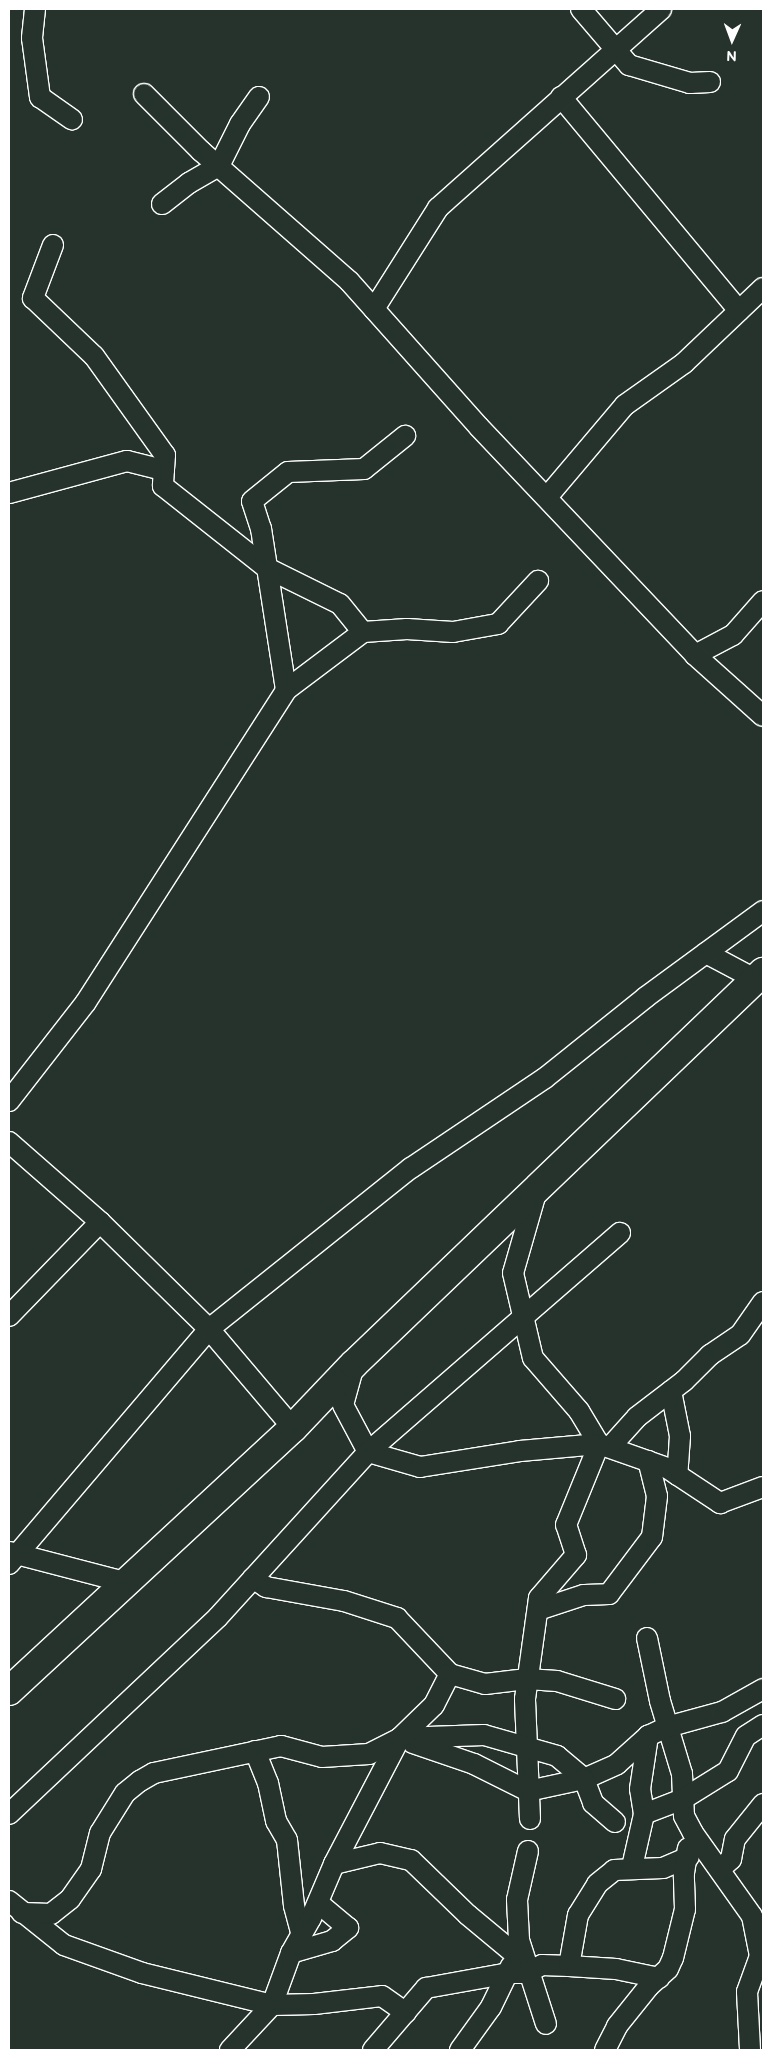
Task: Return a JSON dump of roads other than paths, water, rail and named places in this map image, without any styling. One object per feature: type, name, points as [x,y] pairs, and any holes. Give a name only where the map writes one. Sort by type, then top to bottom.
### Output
[{"type":"highway","points":[[9,1691],[124,1582],[293,1428],[354,1364],[536,1193],[759,976]]},
{"type":"street","points":[[35,9],[32,38],[40,97],[72,119]]},
{"type":"street","points":[[580,9],[617,48],[629,64],[690,84],[710,82]]},
{"type":"street","points":[[374,309],[438,208],[661,9]]},
{"type":"street","points":[[144,94],[219,166],[349,281],[480,427],[548,496],[696,655],[763,716]]},
{"type":"street","points":[[162,204],[189,183],[219,166],[240,124],[259,97]]},
{"type":"street","points":[[561,97],[739,311]]},
{"type":"street","points":[[53,245],[33,298],[94,356],[165,455],[163,486],[267,568],[340,604],[363,632]]},
{"type":"street","points":[[548,496],[624,405],[684,363],[763,288]]},
{"type":"street","points":[[286,690],[261,530],[252,501],[288,472],[364,469],[406,436]]},
{"type":"street","points":[[9,493],[127,461],[164,470]]},
{"type":"street","points":[[9,1101],[86,1002],[286,690],[363,632],[407,629],[453,632],[498,624],[538,581]]},
{"type":"street","points":[[696,655],[733,635],[763,601]]},
{"type":"street","points":[[124,1582],[12,1556],[209,1329],[411,1168],[545,1078],[763,911]]},
{"type":"street","points":[[706,953],[759,976]]},
{"type":"street","points":[[9,1142],[100,1222],[209,1329],[293,1428],[324,1407],[344,1405]]},
{"type":"street","points":[[536,1193],[514,1273],[533,1358],[579,1411],[605,1445]]},
{"type":"street","points":[[9,1316],[100,1222]]},
{"type":"street","points":[[9,1814],[218,1617],[368,1452],[523,1314],[620,1233]]},
{"type":"street","points":[[530,1819],[525,1745],[527,1679],[539,1598],[576,1555],[566,1525],[605,1445],[671,1391],[703,1361],[740,1335],[763,1302]]},
{"type":"street","points":[[354,1364],[344,1405],[368,1452],[420,1467],[520,1451],[605,1445],[677,1474],[720,1503],[763,1487]]},
{"type":"street","points":[[671,1391],[680,1436],[677,1474]]},
{"type":"street","points":[[538,1610],[584,1595],[609,1594],[652,1537],[657,1496],[648,1461]]},
{"type":"street","points":[[253,1578],[266,1586],[344,1601],[397,1618],[450,1674],[485,1684],[527,1679],[557,1680],[615,1699]]},
{"type":"street","points":[[605,2050],[617,2026],[659,1978],[673,1958],[685,1909],[684,1873],[689,1857],[682,1774],[667,1727],[647,1638]]},
{"type":"street","points":[[15,1907],[51,1914],[70,1899],[91,1869],[100,1833],[125,1793],[154,1773],[281,1746],[322,1757],[369,1754],[400,1738],[434,1705],[450,1674]]},
{"type":"street","points":[[400,1738],[474,1764],[528,1791],[584,1779],[617,1764],[648,1736],[667,1727],[722,1712],[763,1689]]},
{"type":"street","points":[[644,1814],[684,1807],[728,1771],[746,1736],[763,1725]]},
{"type":"street","points":[[400,1738],[484,1734],[558,1756],[584,1779],[593,1803],[615,1822]]},
{"type":"street","points":[[632,1867],[644,1814],[640,1789],[648,1736]]},
{"type":"street","points":[[230,2050],[272,2005],[291,1954],[302,1936],[334,1864],[400,1738]]},
{"type":"street","points":[[255,1751],[268,1783],[276,1821],[287,1840],[294,1906],[302,1936]]},
{"type":"street","points":[[720,1869],[731,1859],[735,1839],[763,1804]]},
{"type":"street","points":[[684,1807],[692,1833],[720,1869],[752,1916],[760,1956],[747,1992],[750,2050]]},
{"type":"street","points":[[528,1851],[518,1900],[518,1973],[546,2024]]},
{"type":"street","points":[[334,1864],[380,1853],[411,1860],[468,1915],[517,1947]]},
{"type":"street","points":[[570,1966],[578,1915],[597,1884],[614,1870],[632,1867],[663,1868],[689,1857]]},
{"type":"street","points":[[291,1954],[332,1941],[348,1928],[318,1902]]},
{"type":"street","points":[[15,1907],[64,1945],[142,1972],[272,2005],[314,2004],[382,1996],[406,2013]]},
{"type":"street","points":[[374,2050],[426,1988],[518,1973],[542,1965],[616,1969],[659,1978]]},
{"type":"street","points":[[460,2050],[518,1973]]}]
